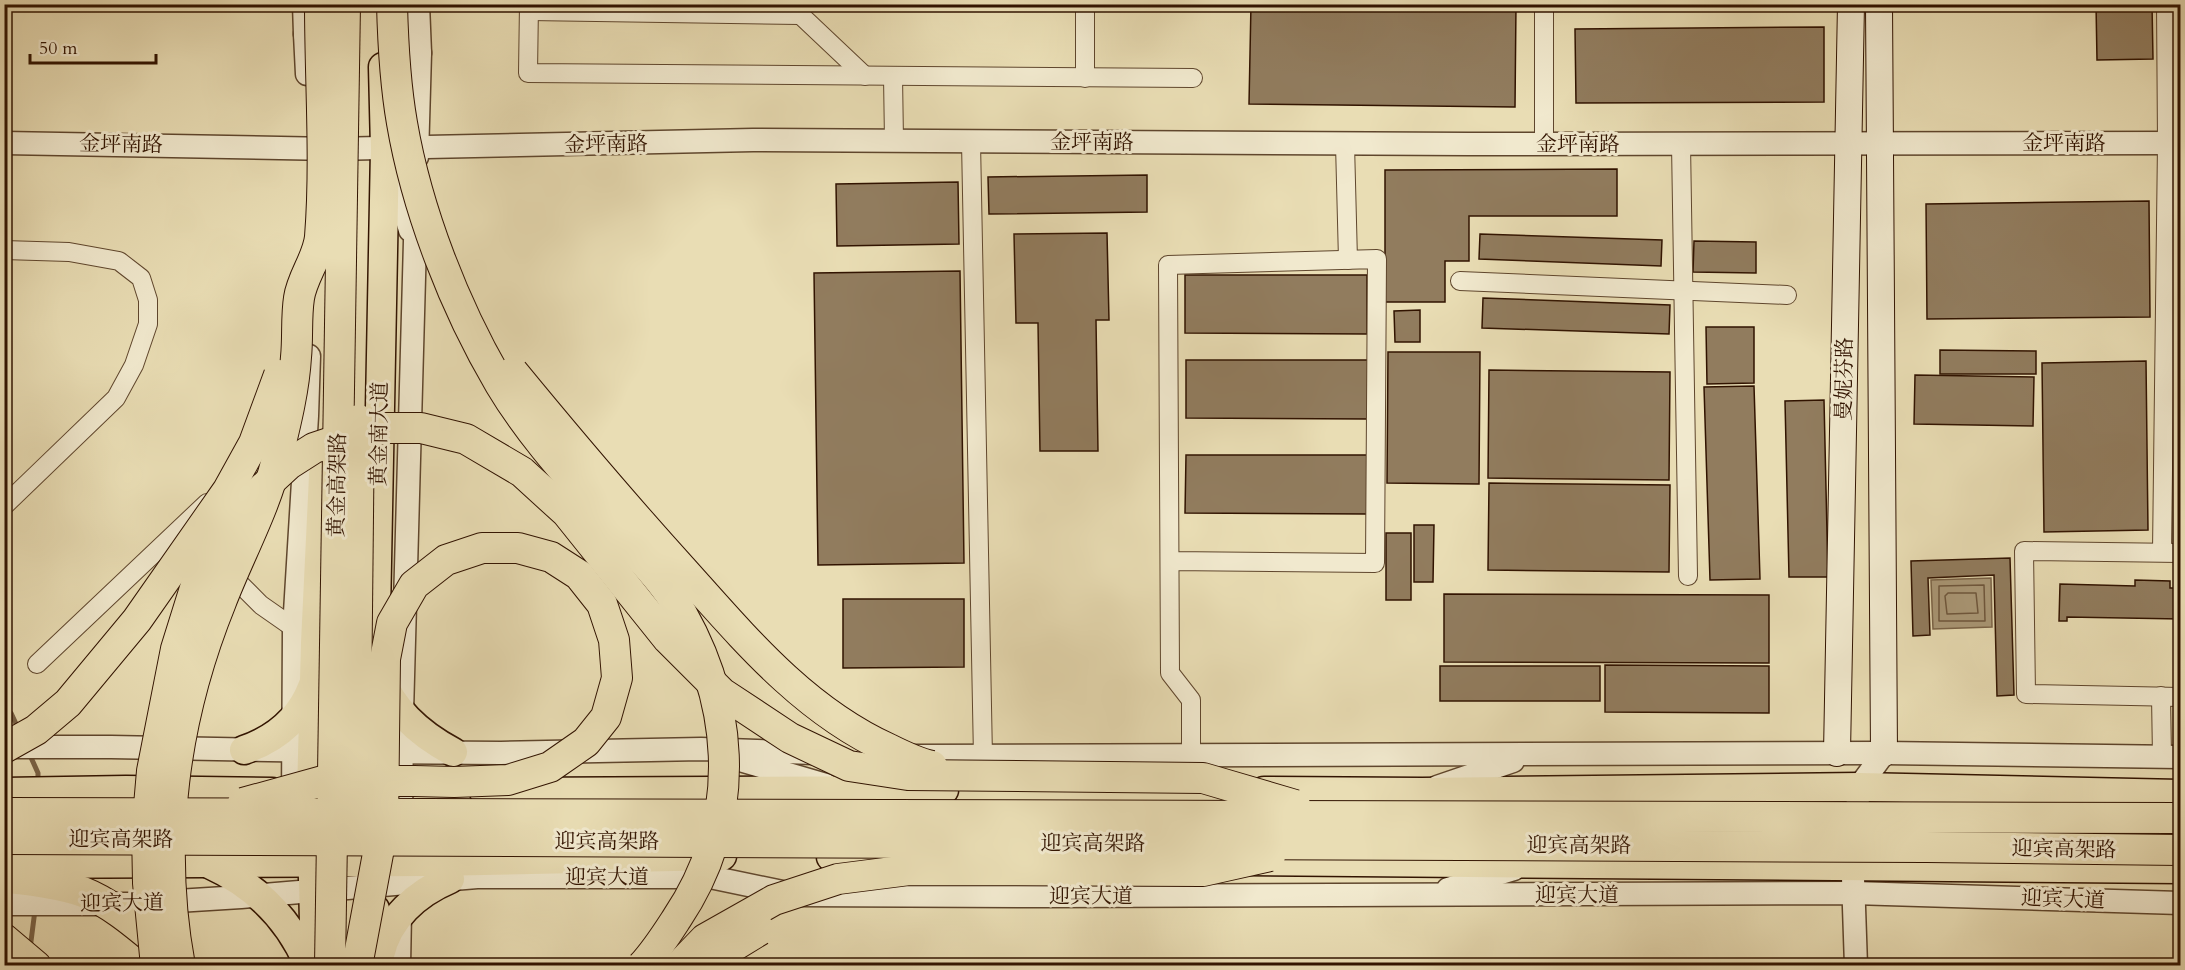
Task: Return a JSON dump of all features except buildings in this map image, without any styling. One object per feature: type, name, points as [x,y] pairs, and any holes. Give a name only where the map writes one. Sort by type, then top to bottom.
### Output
[{"type":"highway","points":[[4,747],[36,730],[68,704],[137,620],[228,490],[254,443],[278,380],[299,297],[320,240],[320,4]]},
{"type":"highway","name":"黄金高架路","points":[[330,966],[345,4]]},
{"type":"highway","name":"黄金高架路","points":[[355,966],[364,4]]},
{"type":"highway","points":[[392,4],[393,56],[402,123],[424,209],[445,270],[470,329],[501,386],[547,451],[669,592],[701,650],[716,698],[722,730],[724,777],[718,825],[707,863],[688,902],[656,950],[642,966]]},
{"type":"highway","points":[[445,270],[497,352],[614,494],[760,655],[798,692],[832,718],[870,740],[920,763],[1203,778],[1326,814]]},
{"type":"highway","points":[[180,966],[170,878],[169,827],[183,718],[195,671],[262,505],[276,462],[296,359],[299,297]]},
{"type":"highway","points":[[156,966],[148,883],[147,829],[152,771],[176,649],[196,585],[237,512],[289,464],[314,448],[384,428],[421,428],[466,440],[522,472],[567,513],[668,639],[722,693],[790,738],[849,766],[908,775],[984,766]]},
{"type":"highway","points":[[203,813],[322,781],[380,781],[391,781],[414,781],[454,782],[508,780],[550,767],[586,742],[606,717],[617,678],[614,640],[602,604],[579,576],[551,556],[518,548],[482,548],[446,560],[414,585],[392,623],[385,659],[383,771],[383,782],[383,794],[383,805],[383,828],[355,966]]},
{"type":"highway","points":[[2044,816],[2181,810]]},
{"type":"highway","name":"迎宾高架路","points":[[4,813],[1326,814],[2181,818]]},
{"type":"highway","name":"迎宾高架路","points":[[4,839],[2181,850]]},
{"type":"highway","points":[[679,966],[705,939],[774,900],[838,879],[909,870],[1203,871],[1326,844]]},
{"type":"highway","points":[[2049,849],[2181,856]]},
{"type":"highway","points":[[712,966],[724,952],[776,920],[820,901],[909,870]]},
{"type":"highway","points":[[4,878],[23,879],[83,892],[127,918],[186,966]]},
{"type":"highway","points":[[4,939],[36,966]]},
{"type":"main road","points":[[315,966],[304,892],[302,751],[314,682],[305,636],[317,408],[321,149],[330,4]]},
{"type":"main road","name":"黄金南大道","points":[[377,966],[388,874],[373,793],[385,149],[382,4]]},
{"type":"main road","name":"曼妮芬路","points":[[1837,753],[1851,4]]},
{"type":"main road","name":"曼妮芬路","points":[[1879,4],[1878,144],[1884,753]]},
{"type":"main road","points":[[375,663],[390,696],[402,713],[424,735],[453,752]]},
{"type":"main road","points":[[244,750],[272,738],[292,720],[302,708],[314,682]]},
{"type":"main road","points":[[4,792],[126,790],[373,793],[842,789],[1422,792],[1858,787],[2181,794]]},
{"type":"main road","name":"迎宾大道","points":[[4,864],[303,862],[388,874],[728,856],[2181,869]]},
{"type":"main road","points":[[207,863],[241,881],[271,906],[294,934],[309,966]]},
{"type":"main road","points":[[377,966],[387,935],[400,915],[425,891],[450,879]]},
{"type":"street","points":[[37,664],[181,526],[317,408],[311,240],[321,149],[305,34],[304,4]]},
{"type":"street","points":[[399,966],[400,915],[388,874],[401,792],[420,53],[418,4]]},
{"type":"street","points":[[1085,4],[1085,78]]},
{"type":"street","points":[[1544,4],[1544,144]]},
{"type":"street","points":[[2162,552],[2174,143],[2166,4]]},
{"type":"street","points":[[865,76],[795,10],[529,8],[528,73],[1085,78],[1193,78]]},
{"type":"street","points":[[415,248],[385,149],[420,53]]},
{"type":"street","points":[[893,76],[894,141]]},
{"type":"street","name":"金坪南路","points":[[4,143],[321,149],[753,140],[1345,144],[2174,143]]},
{"type":"street","points":[[971,142],[984,766]]},
{"type":"street","points":[[1345,144],[1348,260]]},
{"type":"street","points":[[1681,144],[1688,576]]},
{"type":"street","points":[[4,250],[69,252],[119,261],[141,278],[148,300],[148,324],[134,365],[116,398],[4,506]]},
{"type":"street","points":[[1170,561],[1375,563],[1377,259],[1168,264],[1170,673],[1191,700],[1191,756]]},
{"type":"street","points":[[1460,281],[1787,295]]},
{"type":"street","points":[[181,526],[261,605],[305,636],[292,720],[302,751]]},
{"type":"street","points":[[2181,553],[2024,551],[2026,694],[2181,697]]},
{"type":"street","points":[[4,747],[373,752],[701,749],[984,766],[1191,756],[1884,753],[2171,757],[2161,696]]},
{"type":"street","points":[[701,749],[842,789]]},
{"type":"street","points":[[1837,753],[1858,787]]},
{"type":"street","points":[[1856,966],[1853,865],[1858,787],[1884,753]]},
{"type":"street","points":[[1422,792],[1532,755]]},
{"type":"street","points":[[2127,757],[2181,774]]},
{"type":"street","points":[[1423,896],[1533,864]]},
{"type":"street","name":"迎宾大道","points":[[4,904],[129,904],[260,896],[304,892],[388,874],[450,879],[710,877],[797,894],[1423,896],[1853,893],[2181,903]]},
{"type":"street","points":[[2122,901],[2181,889]]},
{"type":"street","points":[[292,966],[294,934],[304,892]]},
{"type":"water","points":[[1991,578],[1992,627],[1933,629],[1931,580]]},
{"type":"waterway","points":[[11,713],[18,728]]},
{"type":"waterway","points":[[29,753],[38,773],[38,784]]},
{"type":"waterway","points":[[30,949],[35,910]]}]
